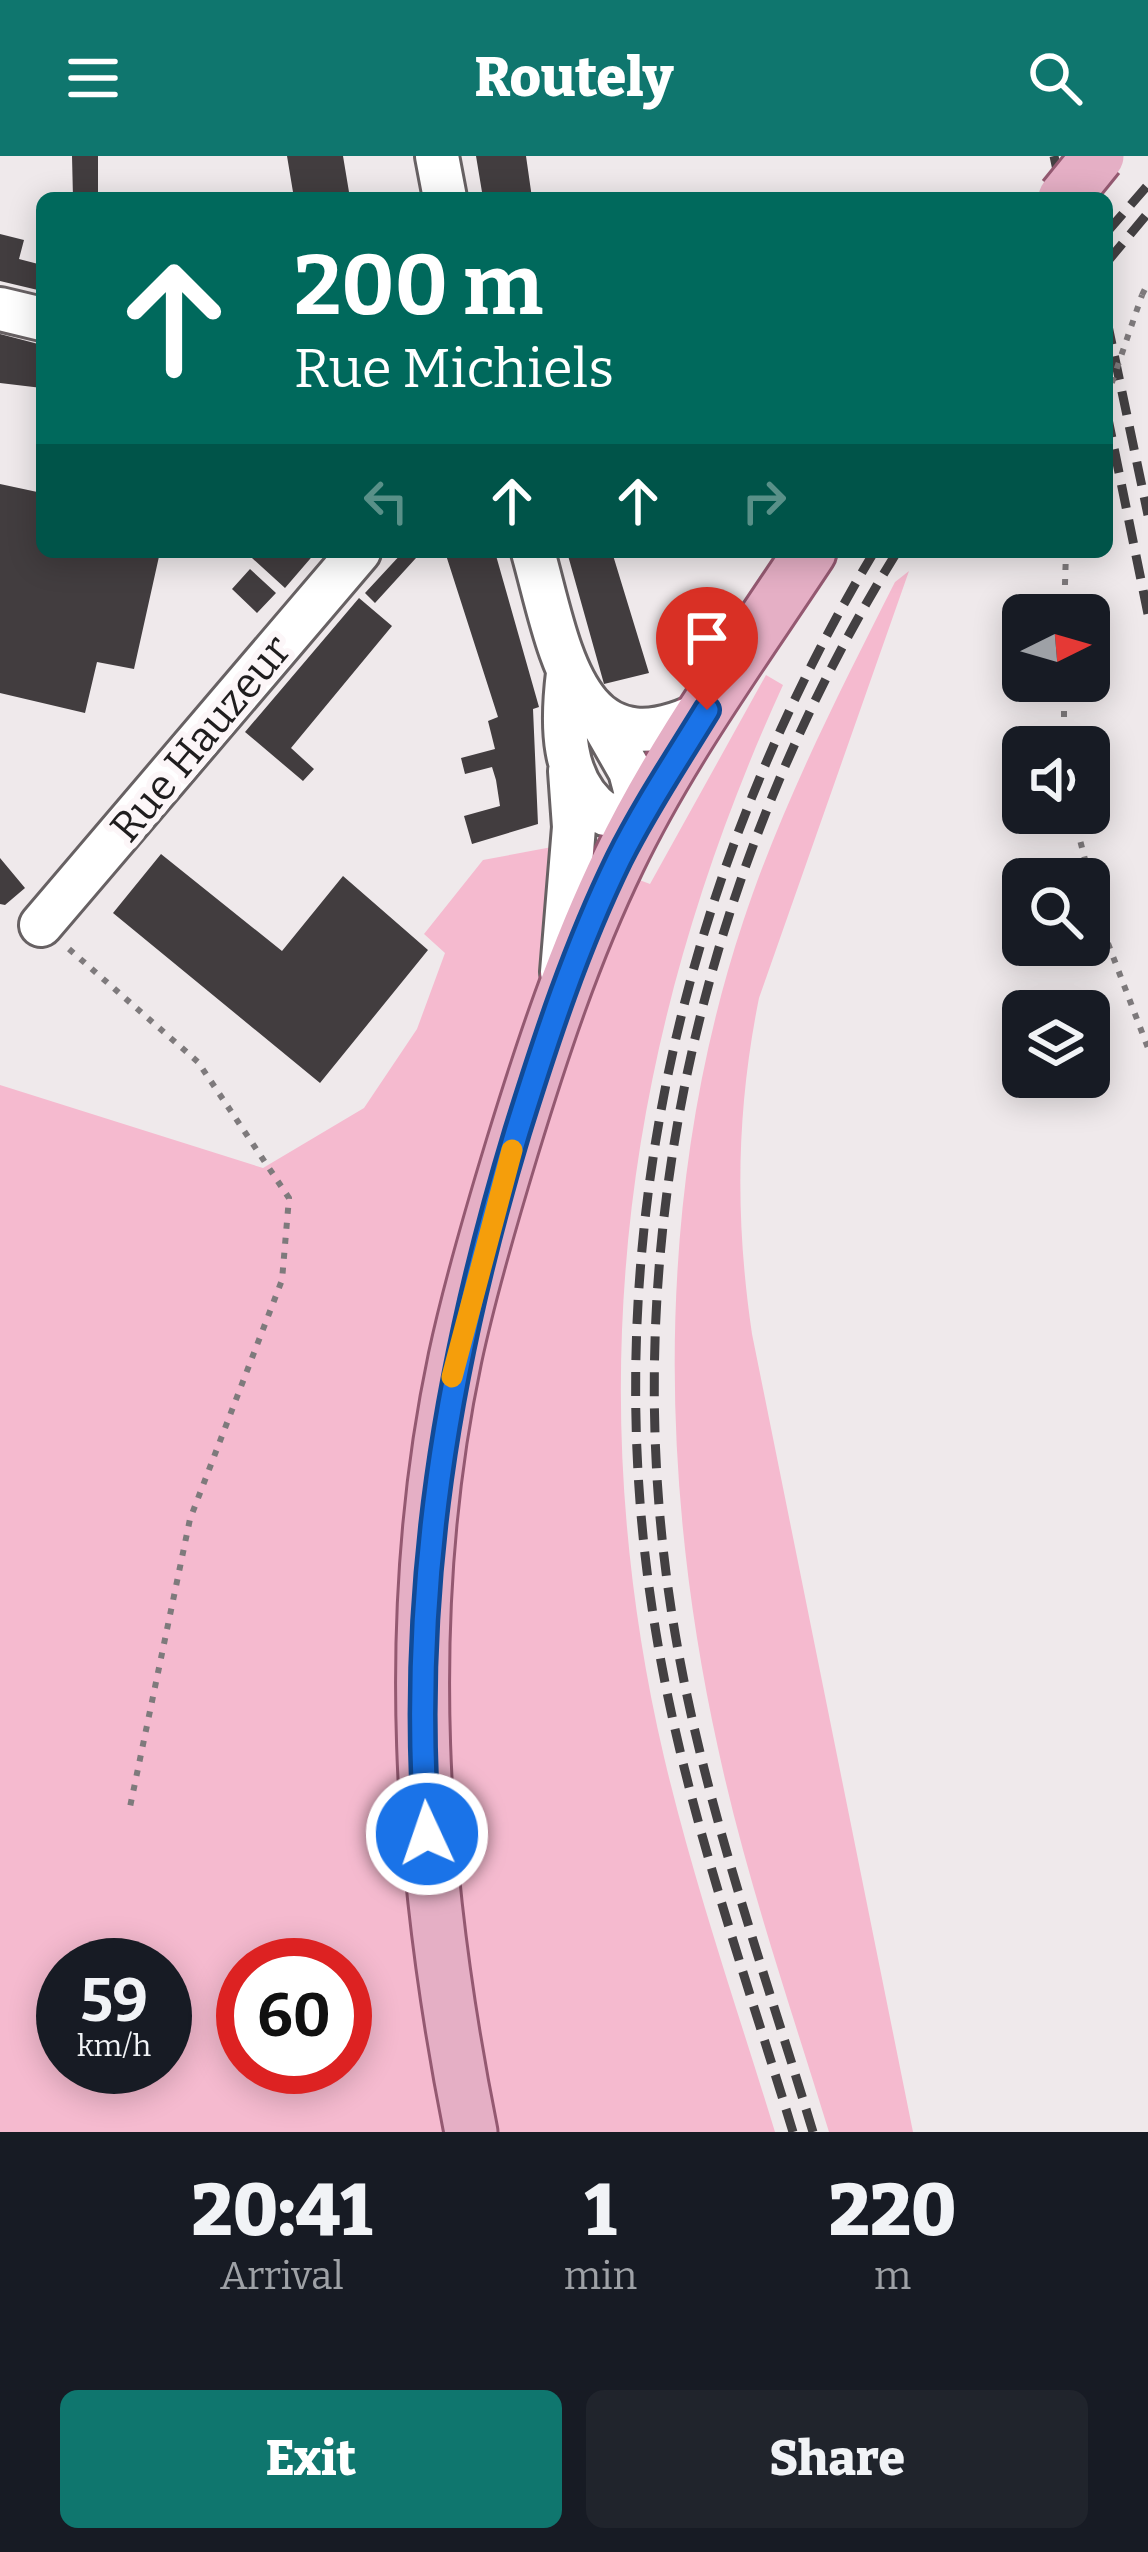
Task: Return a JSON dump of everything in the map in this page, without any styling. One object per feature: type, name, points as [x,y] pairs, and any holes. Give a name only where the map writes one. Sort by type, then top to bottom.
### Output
[{"type":"main road","points":[[1069,192],[1099,156]]},
{"type":"main road","points":[[471,2132],[443,1980],[424,1793],[430,1534],[455,1359],[561,997],[642,816],[806,558]]},
{"type":"street","points":[[437,156],[444,192]]},
{"type":"street","points":[[0,309],[36,318]]},
{"type":"street","name":"Rue Hauzeur","points":[[41,925],[354,558]]},
{"type":"street","points":[[535,558],[568,674],[630,771],[642,816],[622,818],[591,804],[569,758]]},
{"type":"street","points":[[561,997],[574,827],[562,713],[568,674]]},
{"type":"street","points":[[598,715],[633,732],[654,733],[707,710]]},
{"type":"path","points":[[1113,380],[1148,283]]},
{"type":"path","points":[[1065,594],[1066,558]]},
{"type":"path","points":[[1078,834],[1104,933],[1148,1048]]},
{"type":"path","points":[[41,925],[198,1063],[289,1198],[282,1280],[190,1519],[130,1807]]},
{"type":"shaded area","points":[[909,571],[759,998],[742,1124],[743,1249],[752,1334],[913,2132],[829,2132],[729,1797],[698,1645],[676,1437],[675,1333],[694,1125],[714,1023],[743,922],[813,749],[895,582]]},
{"type":"shaded area","points":[[766,675],[783,685],[729,816],[685,947],[653,1079],[631,1211],[621,1345],[624,1481],[638,1618],[664,1757],[702,1899],[775,2132],[0,2132],[0,1085],[263,1168],[364,1108],[417,1029],[445,953],[424,934],[483,860],[552,847],[650,884]]},
{"type":"building","points":[[72,156],[98,156],[98,192],[73,192]]},
{"type":"building","points":[[287,156],[343,156],[349,192],[293,192]]},
{"type":"building","points":[[476,156],[526,156],[531,192],[482,192]]},
{"type":"building","points":[[0,234],[24,240],[19,259],[36,263],[36,290],[0,281]]},
{"type":"building","points":[[0,334],[36,343],[36,387],[0,383]]},
{"type":"building","points":[[0,484],[36,492],[36,558],[159,558],[134,669],[97,662],[85,713],[0,693]]},
{"type":"building","points":[[252,558],[311,558],[285,588]]},
{"type":"building","points":[[397,558],[416,558],[375,603],[365,593]]},
{"type":"building","points":[[447,558],[497,558],[539,707],[533,709],[538,824],[472,844],[464,816],[500,806],[492,767],[465,774],[461,758],[495,749],[488,721],[498,717]]},
{"type":"building","points":[[569,558],[614,558],[649,673],[604,684]]},
{"type":"building","points":[[250,569],[276,593],[257,613],[232,589]]},
{"type":"building","points":[[359,598],[392,626],[291,748],[314,769],[303,781],[245,732]]},
{"type":"building","points":[[161,854],[282,951],[343,876],[428,950],[320,1083],[113,913]]},
{"type":"building","points":[[0,858],[25,888],[5,905],[0,904]]},
{"type":"railway","points":[[1054,156],[1062,192]]},
{"type":"railway","points":[[1073,156],[1081,192]]},
{"type":"railway","points":[[1113,225],[1148,185]]},
{"type":"railway","points":[[1113,255],[1148,213]]},
{"type":"railway","points":[[1113,349],[1148,515]]},
{"type":"railway","points":[[1113,443],[1148,614]]},
{"type":"railway","points":[[793,2132],[716,1885],[668,1697],[639,1492],[636,1351],[646,1212],[668,1073],[703,938],[749,805],[806,676],[871,558]]},
{"type":"railway","points":[[813,2132],[736,1884],[687,1696],[658,1492],[655,1351],[665,1211],[687,1073],[722,936],[769,804],[828,675],[894,558]]},
{"type":"slow traffic","points":[[452,1377],[512,1150]]},
{"type":"route","points":[[427,1834],[424,1618],[430,1534],[455,1359],[542,1050],[582,942],[642,816],[707,710]]}]
